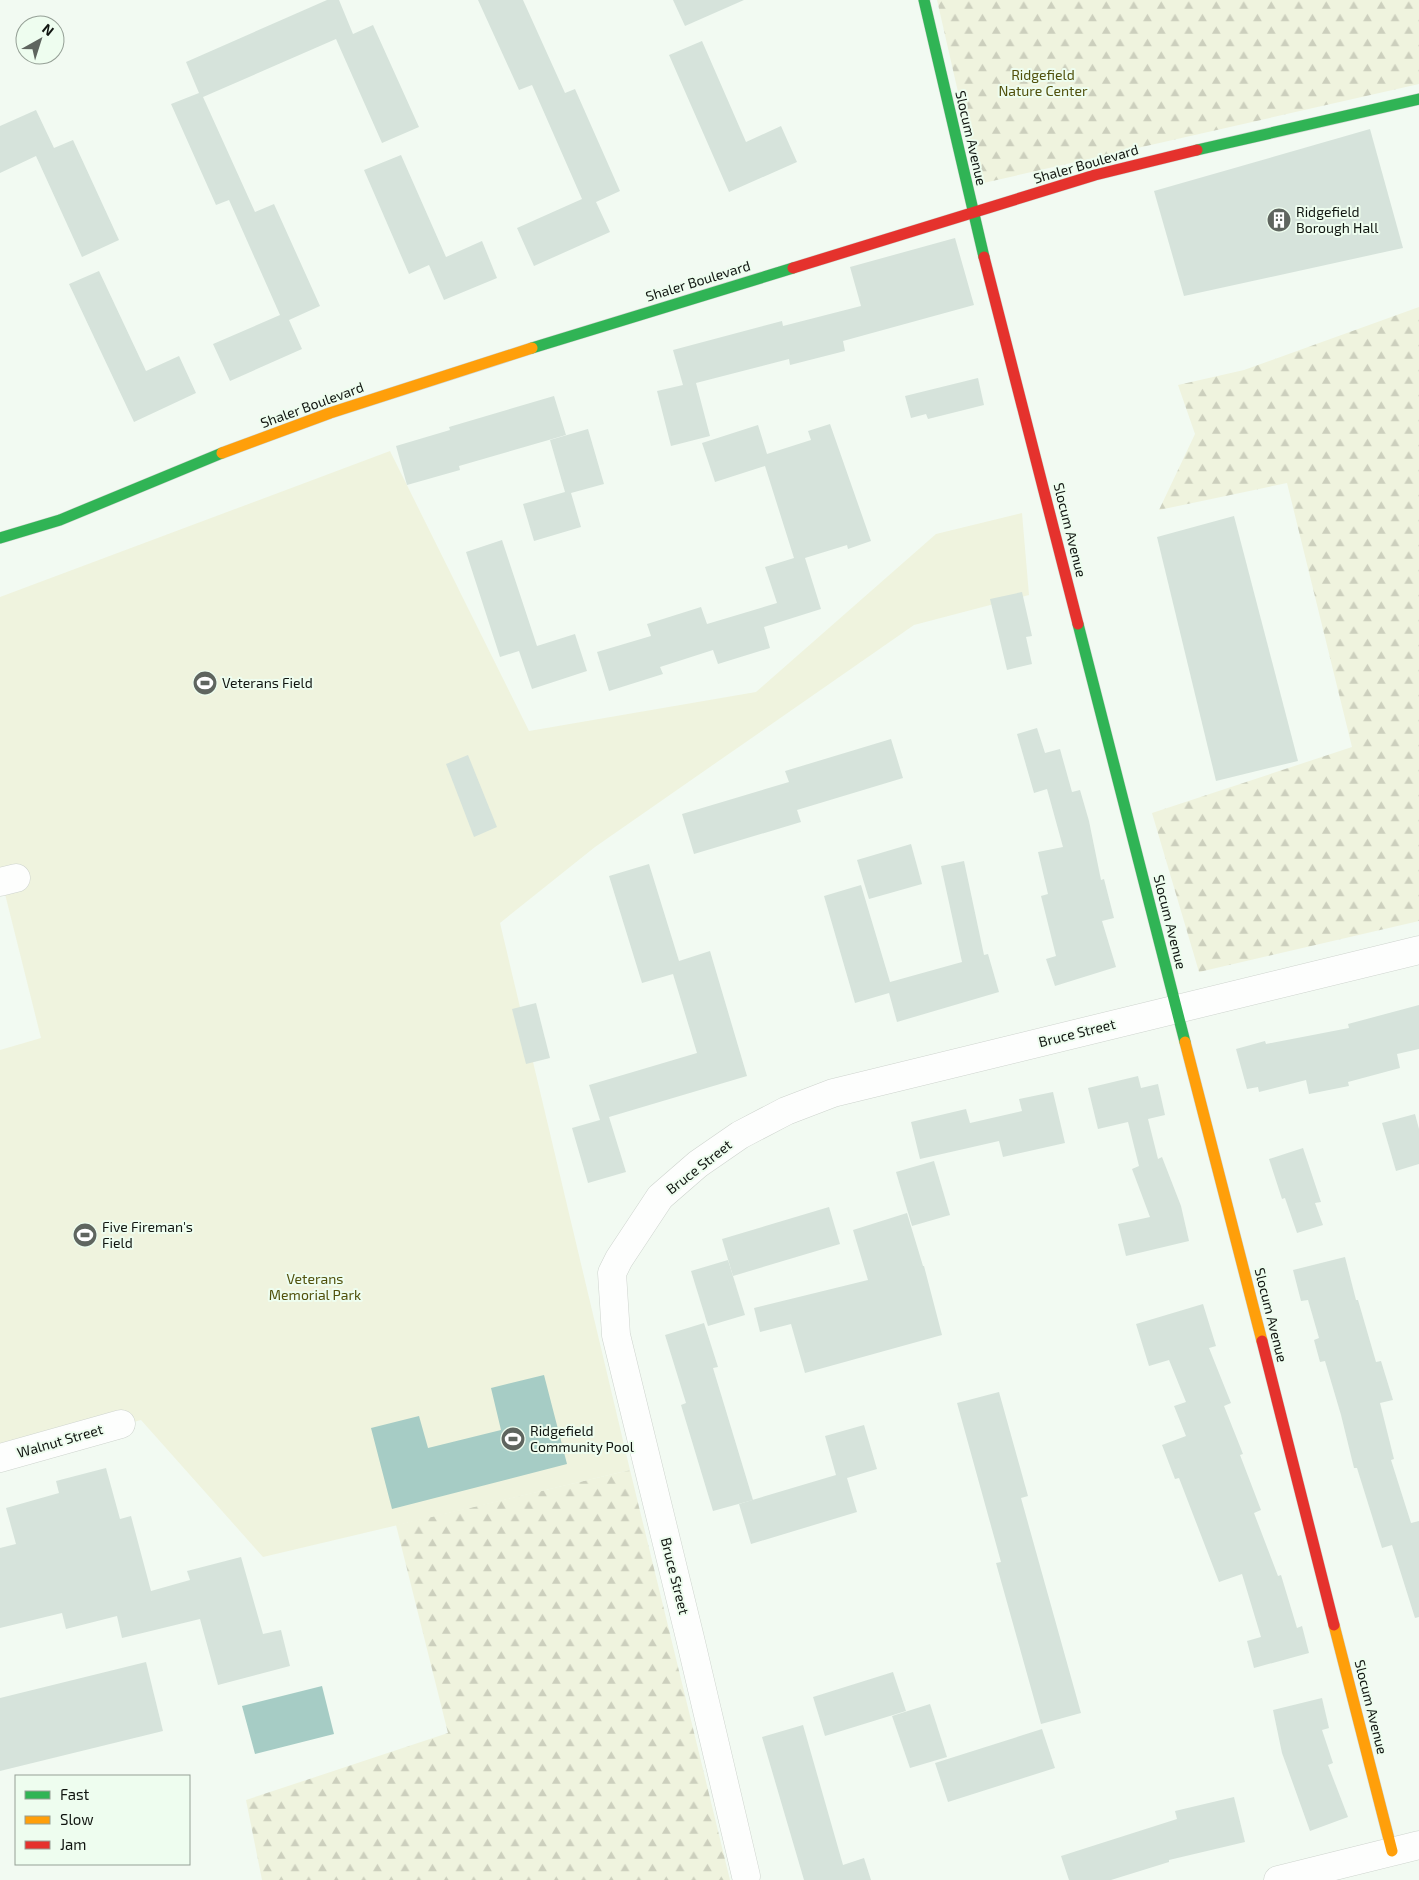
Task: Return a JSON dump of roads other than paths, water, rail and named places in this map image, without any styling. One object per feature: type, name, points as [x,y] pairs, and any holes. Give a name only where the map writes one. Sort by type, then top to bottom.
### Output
[{"type":"street","name":"Slocum Avenue","points":[[924,0],[973,212],[1392,1851]]},
{"type":"street","name":"Shaler Boulevard","points":[[0,538],[60,520],[207,460],[330,414],[446,374],[1094,175],[1241,139],[1419,99]]},
{"type":"street","name":"Bruce Street","points":[[746,1876],[616,1335],[612,1273],[619,1259],[660,1197],[698,1164],[740,1135],[786,1111],[833,1093],[1419,950]]},
{"type":"street","name":"Walnut Street","points":[[0,1458],[121,1424]]},
{"type":"street","points":[[1278,1880],[1419,1845]]},
{"type":"water","name":"Ridgefield Community Pool","points":[[544,1375],[567,1464],[392,1509],[371,1428],[419,1416],[428,1448],[501,1430],[491,1388]]},
{"type":"water","points":[[322,1686],[334,1734],[255,1754],[242,1706]]},
{"type":"place","name":"Ridgefield Borough Hall","points":[[1279,220]]},
{"type":"place","name":"Veterans Field","points":[[205,683]]},
{"type":"place","name":"Five Fireman's Field","points":[[85,1235]]},
{"type":"place","name":"Ridgefield Community Pool","points":[[513,1439]]},
{"type":"park label","name":"Ridgefield Nature Center","points":[[1043,84]]},
{"type":"park label","name":"Veterans Memorial Park","points":[[315,1288]]}]
